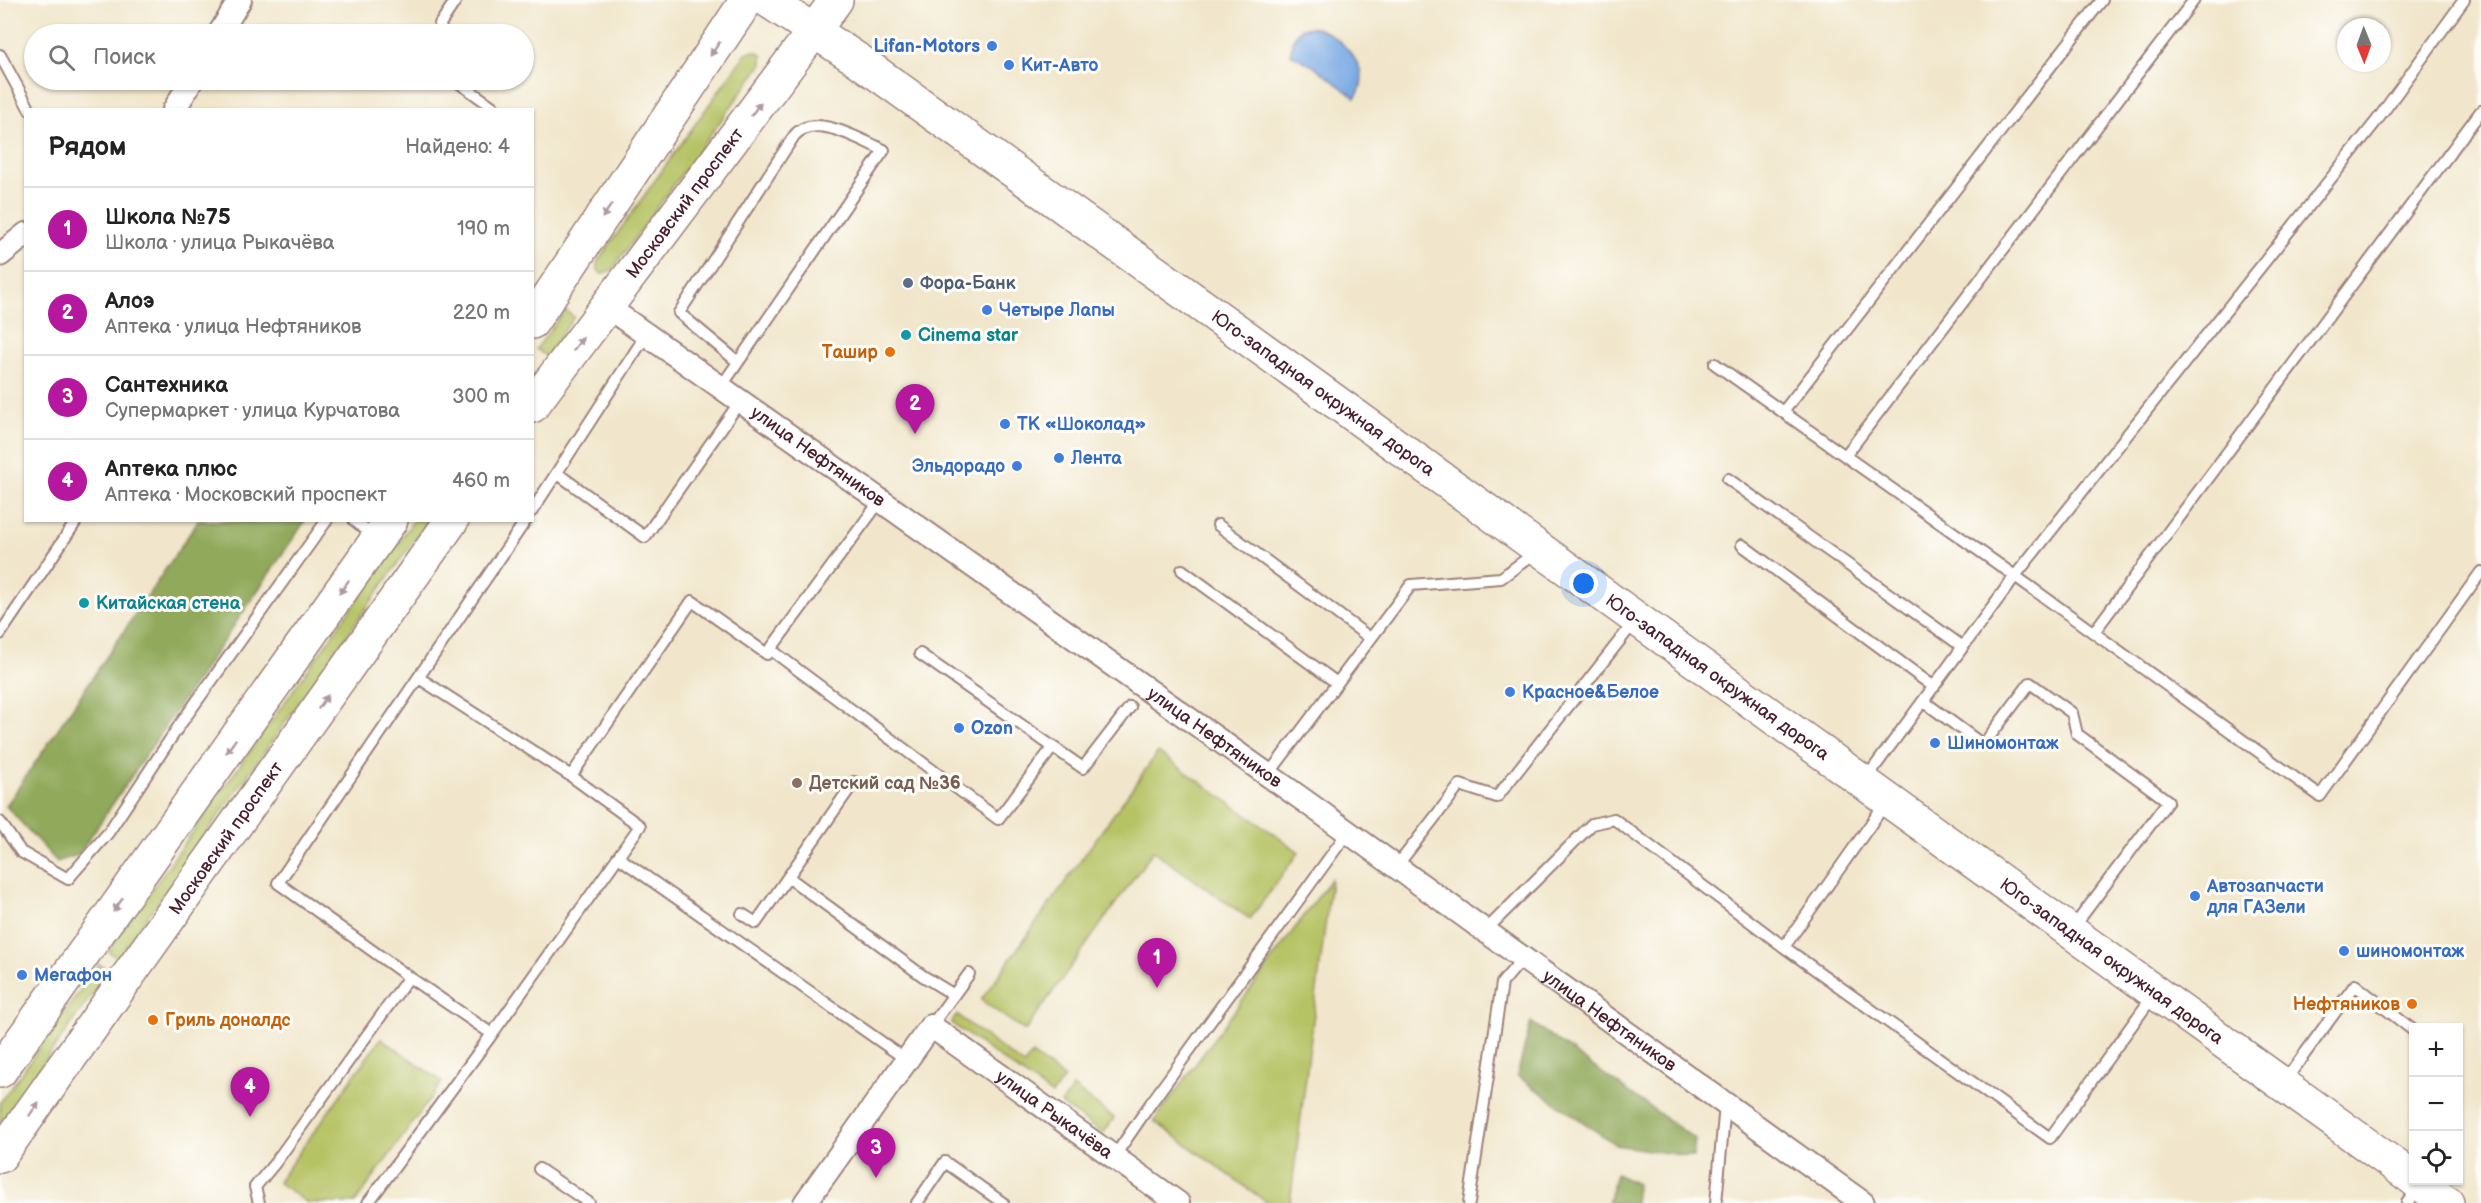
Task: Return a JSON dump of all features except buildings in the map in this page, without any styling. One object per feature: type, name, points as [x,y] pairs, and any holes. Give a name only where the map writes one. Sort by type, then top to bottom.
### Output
[{"type":"main road","points":[[534,319],[747,0]]},
{"type":"main road","name":"Юго-западная окружная дорога","points":[[767,0],[814,31],[1541,549],[2282,1085],[2421,1190]]},
{"type":"main road","name":"Московский проспект","points":[[538,386],[606,306],[836,0]]},
{"type":"main road","name":"улица Нефтяников","points":[[564,275],[606,306]]},
{"type":"main road","name":"Московский проспект","points":[[0,1156],[451,522]]},
{"type":"main road","points":[[0,1071],[374,527]]},
{"type":"street","points":[[225,24],[240,0]]},
{"type":"street","points":[[175,108],[186,90]]},
{"type":"street","points":[[0,255],[24,236]]},
{"type":"street","name":"улица Нефтяников","points":[[606,306],[1348,832],[1863,1203]]},
{"type":"street","points":[[805,1203],[931,1026]]},
{"type":"street","name":"улица Рыкачёва","points":[[931,1026],[1178,1203]]},
{"type":"lane","points":[[440,24],[456,0]]},
{"type":"lane","points":[[1783,412],[2102,0]]},
{"type":"lane","points":[[1845,456],[2194,0]]},
{"type":"lane","points":[[1784,948],[1875,792],[1923,701],[2015,576],[2378,119],[2464,0]]},
{"type":"lane","points":[[0,55],[29,108]]},
{"type":"lane","points":[[469,90],[493,107]]},
{"type":"lane","points":[[2094,632],[2481,111]]},
{"type":"lane","points":[[722,387],[884,150],[822,125],[806,126],[794,136],[679,313],[738,362]]},
{"type":"lane","points":[[534,509],[646,335]]},
{"type":"lane","points":[[1715,364],[2094,632],[2320,796],[2481,572]]},
{"type":"lane","points":[[558,474],[645,537],[741,400]]},
{"type":"lane","points":[[1728,478],[1963,647]]},
{"type":"lane","points":[[571,776],[692,601],[767,654],[880,501]]},
{"type":"lane","points":[[0,634],[76,522]]},
{"type":"lane","points":[[0,822],[21,852],[68,879],[108,832],[179,726],[326,522]]},
{"type":"lane","points":[[492,1034],[278,883],[525,522]]},
{"type":"lane","points":[[1218,525],[1370,638]]},
{"type":"lane","points":[[1742,545],[1934,687]]},
{"type":"lane","points":[[1268,775],[1411,585],[1501,578],[1541,549]]},
{"type":"lane","points":[[1182,570],[1337,683]]},
{"type":"lane","points":[[1396,867],[1460,785],[1497,797],[1637,619]]},
{"type":"lane","points":[[770,650],[998,819],[1053,747]]},
{"type":"lane","points":[[920,654],[1083,768],[1130,707]]},
{"type":"lane","points":[[368,1203],[640,826],[571,776],[419,678]]},
{"type":"lane","points":[[1923,701],[1983,745],[2030,683],[2072,713],[2077,734],[2168,801],[2070,932]]},
{"type":"lane","points":[[742,914],[756,923],[854,782]]},
{"type":"lane","points":[[1485,931],[1592,824],[1614,819],[1784,948],[2050,1138],[2155,993]]},
{"type":"lane","points":[[1114,1157],[1348,832]]},
{"type":"lane","points":[[618,857],[907,1060]]},
{"type":"lane","points":[[788,877],[923,976],[954,995]]},
{"type":"lane","points":[[1469,1203],[1502,983],[1523,958]]},
{"type":"lane","points":[[931,1026],[969,974]]},
{"type":"lane","points":[[259,1203],[255,1187],[275,1163],[409,977]]},
{"type":"lane","points":[[2282,1085],[2355,985],[2409,1027]]},
{"type":"lane","points":[[1716,1203],[1725,1103]]},
{"type":"lane","points":[[917,1203],[945,1162],[1003,1203]]},
{"type":"lane","points":[[539,1169],[589,1203]]},
{"type":"green space","points":[[755,51],[762,54],[762,64],[611,271],[601,274],[597,262],[746,53]]},
{"type":"green space","points":[[565,310],[574,317],[546,356],[536,349]]},
{"type":"green space","points":[[197,522],[304,522],[78,855],[57,862],[6,806]]},
{"type":"green space","points":[[413,522],[427,522],[118,958],[108,951]]},
{"type":"green space","points":[[1158,752],[1299,852],[1250,919],[1153,851],[1025,1031],[981,1000]]},
{"type":"green space","points":[[1331,879],[1290,1203],[1268,1203],[1154,1121]]},
{"type":"green space","points":[[99,964],[109,971],[0,1124],[0,1103]]},
{"type":"green space","points":[[957,1015],[1024,1065],[1032,1054],[1064,1078],[1052,1095],[951,1023]]},
{"type":"green space","points":[[1531,1022],[1695,1139],[1693,1157],[1616,1145],[1517,1076]]},
{"type":"green space","points":[[381,1038],[442,1082],[355,1203],[307,1203],[278,1182]]},
{"type":"green space","points":[[1073,1087],[1114,1118],[1103,1134],[1061,1104]]},
{"type":"green space","points":[[1616,1174],[1637,1184],[1635,1203],[1608,1203]]},
{"type":"water","points":[[1301,28],[1313,28],[1332,36],[1355,59],[1362,77],[1361,88],[1355,98],[1315,67],[1291,54],[1292,41]]},
{"type":"place","name":"Lifan-Motors","points":[[992,46]]},
{"type":"place","name":"Кит-Авто","points":[[1009,65]]},
{"type":"place","name":"Фора-Банк","points":[[908,283]]},
{"type":"place","name":"Четыре Лапы","points":[[987,310]]},
{"type":"place","name":"Cinema star","points":[[906,335]]},
{"type":"place","name":"Ташир","points":[[890,352]]},
{"type":"place","name":"ТК «Шоколад»","points":[[1005,424]]},
{"type":"place","name":"Алоэ","points":[[915,434]]},
{"type":"place","name":"Лента","points":[[1059,458]]},
{"type":"place","name":"Эльдорадо","points":[[1017,466]]},
{"type":"place","name":"Китайская стена","points":[[84,603]]},
{"type":"place","name":"Красное&Белое","points":[[1510,692]]},
{"type":"place","name":"Ozon","points":[[959,728]]},
{"type":"place","name":"Шиномонтаж","points":[[1935,743]]},
{"type":"place","name":"Детский сад №36","points":[[797,783]]},
{"type":"place","name":"Автозапчасти для ГАЗели","points":[[2195,896]]},
{"type":"place","name":"шиномонтаж","points":[[2344,951]]},
{"type":"place","name":"Мегафон","points":[[22,975]]},
{"type":"place","name":"Школа №75","points":[[1157,988]]},
{"type":"place","name":"Нефтяников","points":[[2412,1004]]},
{"type":"place","name":"Гриль доналдс","points":[[153,1020]]},
{"type":"place","name":"Аптека плюс","points":[[250,1117]]},
{"type":"place","name":"Сантехника","points":[[876,1178]]}]
